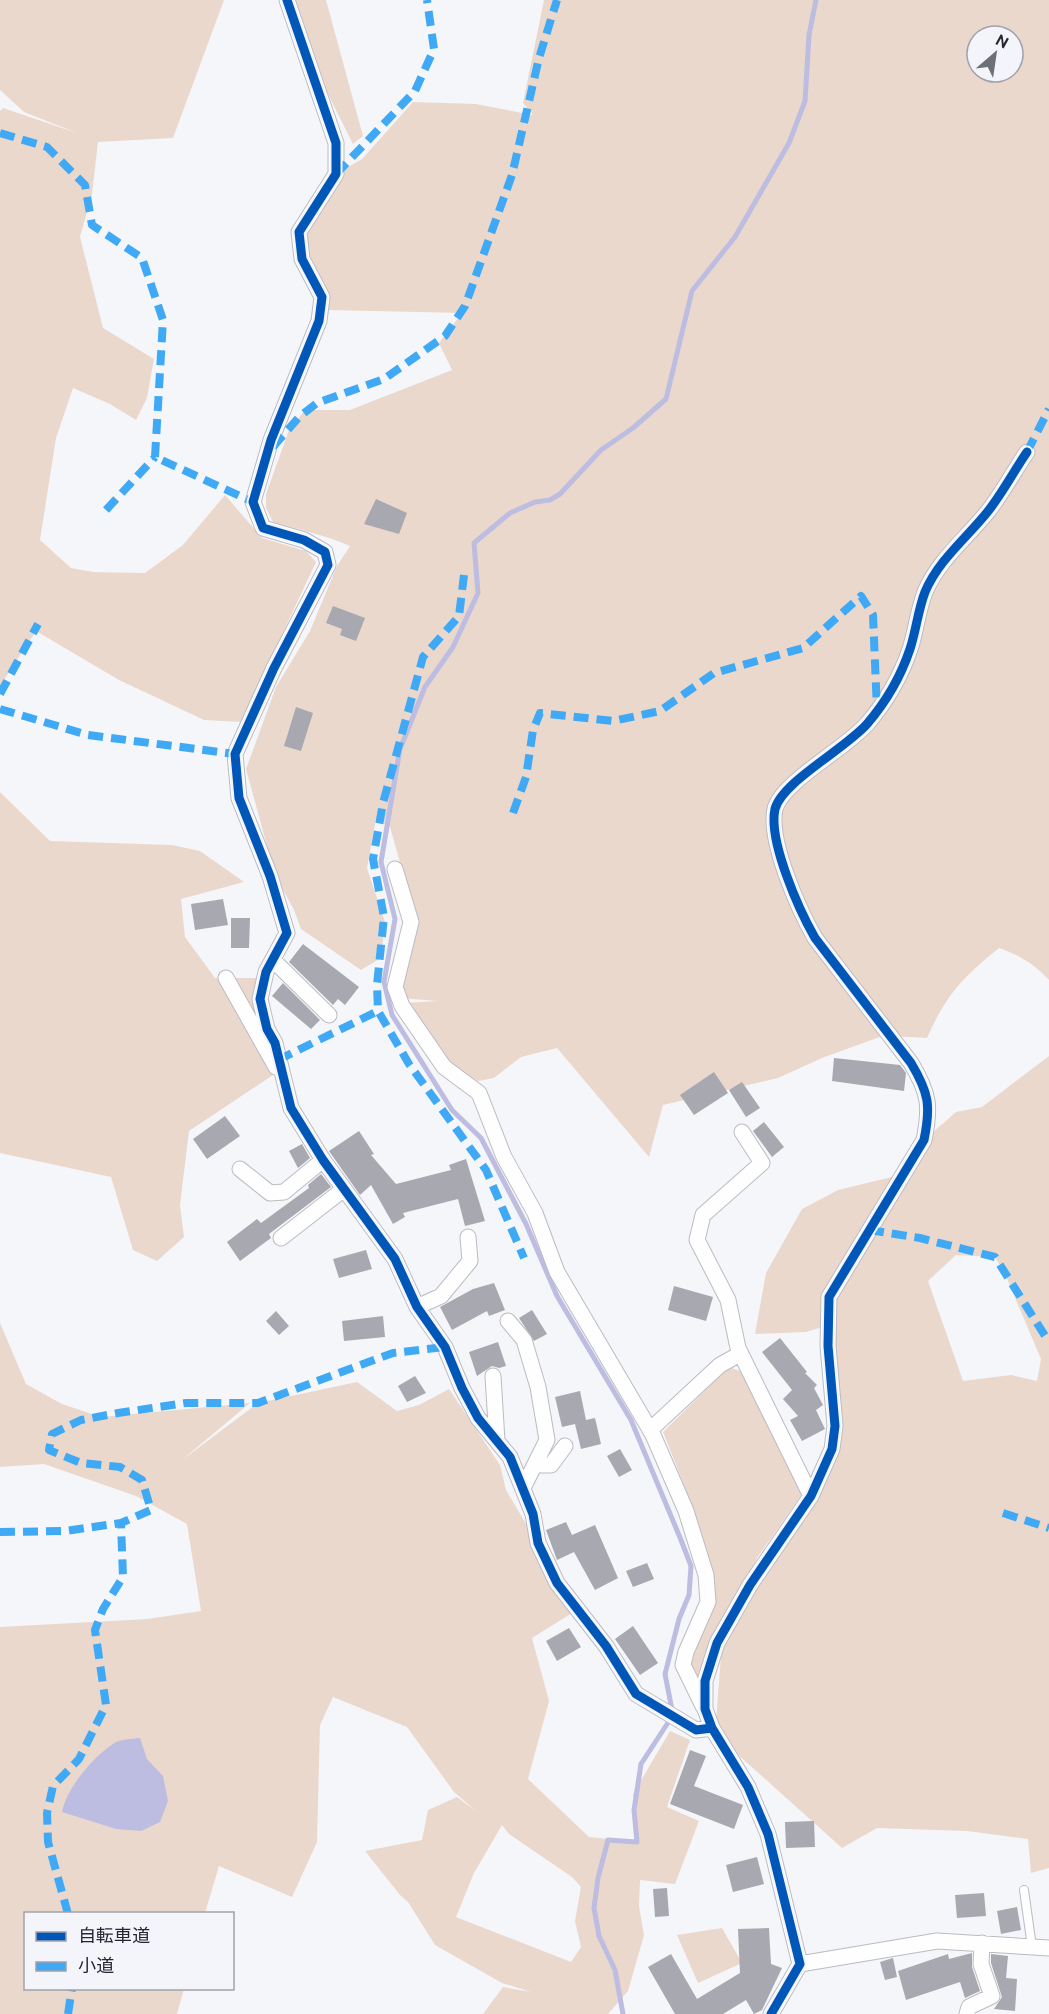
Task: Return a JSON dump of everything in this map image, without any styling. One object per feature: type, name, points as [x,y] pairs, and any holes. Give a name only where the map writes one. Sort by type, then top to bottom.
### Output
[{"type":"street","points":[[287,0],[336,143],[336,174],[299,232],[302,259],[322,297],[319,321],[271,440],[253,502],[262,528],[315,546],[325,552],[328,565],[274,668],[235,754],[239,798],[270,876],[287,933],[266,972],[260,999],[267,1029],[275,1043],[281,1077],[291,1108],[323,1160],[395,1260],[417,1307],[445,1347],[462,1388],[478,1418],[510,1457],[533,1514],[538,1543],[557,1583],[606,1646],[636,1694],[696,1730],[712,1728]]},
{"type":"street","points":[[705,1710],[705,1681],[717,1643],[750,1585],[811,1496],[832,1449],[836,1426],[828,1346],[829,1297],[924,1140],[930,1113],[924,1086],[911,1063],[805,922],[776,841],[775,809],[788,787],[842,749],[867,724],[890,692],[909,651],[926,592],[946,557],[990,509],[1027,453]]},
{"type":"street","points":[[395,869],[411,922],[395,987],[402,1006],[444,1067],[479,1093],[504,1157],[535,1214],[557,1272],[650,1430],[686,1511],[706,1575],[708,1602],[686,1652],[683,1665],[712,1728],[758,1805],[768,1834],[800,1964],[771,2014]]},
{"type":"street","points":[[273,960],[329,1015]]},
{"type":"street","points":[[226,978],[281,1077]]},
{"type":"street","points":[[742,1131],[762,1163],[703,1215],[697,1240],[728,1300],[740,1354],[811,1496]]},
{"type":"street","points":[[240,1169],[270,1193],[284,1192],[323,1160]]},
{"type":"street","points":[[281,1238],[344,1189]]},
{"type":"street","points":[[417,1307],[441,1296],[470,1261],[468,1237]]},
{"type":"street","points":[[508,1321],[524,1340],[538,1387],[548,1440],[523,1488]]},
{"type":"street","points":[[650,1430],[720,1365],[740,1354]]},
{"type":"street","points":[[493,1376],[497,1440]]},
{"type":"street","points":[[534,1465],[550,1465],[565,1446]]},
{"type":"street","points":[[800,1964],[937,1941],[1049,1948]]},
{"type":"street","points":[[967,2014],[969,2007],[992,1996],[981,1964],[982,1943]]},
{"type":"lane","points":[[1024,1890],[1032,1947]]},
{"type":"shaded area","points":[[0,0],[224,0],[173,138],[98,142],[92,194],[80,237],[103,328],[154,359],[147,398],[136,420],[110,404],[73,388],[56,438],[40,540],[71,568],[93,572],[145,573],[183,545],[225,495],[262,538],[306,551],[316,562],[241,722],[204,720],[119,680],[36,631],[0,686],[0,111],[3,108],[77,133],[24,112],[0,90]]},
{"type":"shaded area","points":[[281,0],[326,0],[363,136],[353,144]]},
{"type":"shaded area","points":[[544,0],[1049,0],[1049,980],[1026,961],[999,948],[965,978],[949,998],[927,1038],[888,1034],[822,1058],[778,1078],[663,1105],[649,1157],[557,1048],[521,1057],[494,1078],[478,1081],[450,1068],[405,1003],[437,1001],[401,998],[400,978],[417,923],[390,827],[376,819],[367,868],[385,922],[381,958],[361,970],[301,929],[294,910],[275,875],[246,769],[276,687],[310,631],[337,566],[350,546],[273,522],[266,508],[266,494],[289,430],[305,410],[350,410],[452,370],[439,343],[462,313],[327,310],[302,259],[309,213],[336,174],[362,159],[413,102],[476,104],[533,115],[523,103]]},
{"type":"shaded area","points":[[0,792],[50,841],[172,845],[200,851],[244,882],[181,899],[185,937],[215,978],[256,978],[276,1073],[189,1131],[180,1205],[184,1237],[157,1261],[133,1250],[111,1177],[0,1153]]},
{"type":"shaded area","points":[[1049,1056],[1049,1868],[1031,1873],[1028,1839],[967,1831],[877,1828],[842,1848],[715,1734],[722,1643],[827,1481],[841,1411],[830,1325],[806,1332],[755,1334],[766,1273],[802,1209],[838,1190],[900,1175],[924,1140],[956,1112],[982,1107]],"holes":[[[956,1255],[995,1257],[1005,1274],[1041,1359],[1037,1381],[1011,1375],[963,1381],[928,1281]]]},
{"type":"shaded area","points":[[0,1323],[26,1384],[62,1404],[101,1417],[250,1403],[182,1460],[258,1403],[357,1382],[397,1411],[419,1405],[449,1389],[500,1465],[506,1490],[577,1610],[532,1638],[549,1701],[528,1779],[589,1837],[637,1842],[633,1794],[670,1731],[690,1740],[667,1807],[699,1821],[675,1884],[640,1880],[639,1906],[644,1935],[628,1991],[608,2014],[483,2014],[503,1987],[531,1992],[502,1983],[435,1945],[408,1902],[365,1851],[422,1840],[428,1810],[457,1797],[476,1811],[454,1792],[407,1727],[333,1697],[320,1725],[317,1842],[292,1897],[219,1866],[205,1912],[24,1912],[24,1990],[184,1990],[177,2014],[0,2014],[0,1627],[147,1619],[201,1611],[187,1524],[136,1496],[44,1464],[0,1467]],"holes":[[[502,1825],[509,1834],[572,1877],[581,1887],[575,1921],[581,1947],[571,1962],[456,1917],[474,1873]]]},
{"type":"shaded area","points":[[729,1367],[748,1374],[805,1490],[757,1558],[697,1689],[686,1652],[714,1602],[691,1526],[690,1500],[663,1432]]},
{"type":"shaded area","points":[[722,1928],[742,1963],[698,1983],[677,1935]]},
{"type":"water","points":[[140,1738],[147,1759],[163,1776],[168,1801],[160,1822],[141,1831],[116,1829],[62,1812],[75,1784],[97,1757],[116,1742]]},
{"type":"building","points":[[376,499],[407,513],[399,534],[364,524]]},
{"type":"building","points":[[333,606],[365,618],[356,641],[340,635],[342,629],[326,623]]},
{"type":"building","points":[[296,707],[313,713],[301,751],[284,746]]},
{"type":"building","points":[[223,899],[228,925],[195,930],[191,904]]},
{"type":"building","points":[[231,918],[250,918],[249,948],[231,948]]},
{"type":"building","points":[[303,944],[359,987],[345,1005],[338,999],[333,1005],[289,962]]},
{"type":"building","points":[[283,983],[320,1020],[311,1029],[272,996]]},
{"type":"building","points":[[834,1058],[900,1065],[906,1073],[904,1091],[832,1081]]},
{"type":"building","points":[[714,1072],[728,1093],[694,1115],[680,1095]]},
{"type":"building","points":[[742,1082],[760,1108],[746,1117],[729,1090]]},
{"type":"building","points":[[225,1116],[240,1136],[207,1159],[193,1139]]},
{"type":"building","points":[[764,1122],[784,1147],[772,1157],[753,1131]]},
{"type":"building","points":[[359,1131],[374,1154],[371,1155],[396,1184],[451,1170],[449,1165],[466,1159],[485,1221],[465,1226],[458,1199],[403,1213],[405,1217],[393,1224],[371,1185],[360,1195],[329,1151]]},
{"type":"building","points":[[302,1144],[310,1158],[298,1168],[289,1151]]},
{"type":"building","points":[[321,1174],[331,1187],[269,1234],[271,1238],[240,1261],[227,1242],[257,1219],[261,1223],[309,1188],[308,1185]]},
{"type":"building","points":[[366,1250],[372,1269],[339,1278],[333,1259]]},
{"type":"building","points":[[494,1283],[505,1310],[489,1316],[487,1311],[452,1330],[440,1307],[473,1289]]},
{"type":"building","points":[[674,1286],[713,1297],[706,1321],[668,1310]]},
{"type":"building","points":[[532,1310],[547,1334],[534,1341],[519,1318]]},
{"type":"building","points":[[276,1311],[289,1326],[279,1335],[266,1321]]},
{"type":"building","points":[[383,1316],[385,1337],[344,1341],[342,1321]]},
{"type":"building","points":[[780,1338],[807,1372],[805,1373],[817,1385],[814,1388],[823,1405],[816,1410],[825,1429],[802,1441],[790,1420],[798,1416],[783,1399],[792,1390],[762,1352]]},
{"type":"building","points":[[498,1342],[506,1366],[499,1368],[492,1366],[477,1376],[469,1352]]},
{"type":"building","points":[[415,1376],[426,1393],[407,1402],[398,1386]]},
{"type":"building","points":[[580,1391],[586,1420],[595,1418],[601,1444],[581,1449],[575,1424],[562,1427],[555,1397]]},
{"type":"building","points":[[620,1449],[632,1470],[619,1477],[607,1456]]},
{"type":"building","points":[[566,1522],[572,1535],[595,1525],[618,1578],[595,1590],[574,1552],[557,1560],[546,1530]]},
{"type":"building","points":[[647,1563],[654,1579],[633,1587],[626,1571]]},
{"type":"building","points":[[633,1626],[658,1663],[640,1675],[615,1639]]},
{"type":"building","points":[[569,1628],[581,1647],[557,1661],[546,1641]]},
{"type":"building","points":[[690,1750],[706,1756],[694,1786],[743,1805],[734,1829],[670,1804]]},
{"type":"building","points":[[814,1821],[815,1847],[786,1848],[785,1822]]},
{"type":"building","points":[[757,1857],[764,1884],[733,1892],[726,1865]]},
{"type":"building","points":[[667,1888],[669,1916],[655,1917],[653,1889]]},
{"type":"building","points":[[984,1893],[986,1916],[957,1918],[955,1895]]},
{"type":"building","points":[[1017,1907],[1021,1930],[1001,1934],[997,1911]]},
{"type":"building","points":[[769,1928],[771,1964],[782,1968],[762,2010],[754,2014],[746,2000],[723,2014],[675,2014],[648,1967],[671,1954],[697,1999],[740,1973],[738,1929]]},
{"type":"building","points":[[972,1953],[972,1967],[980,1991],[965,1998],[960,1982],[906,2000],[898,1971],[948,1954],[949,1959]]},
{"type":"building","points":[[991,1954],[1008,1956],[1006,1978],[1017,1979],[1015,2011],[994,2009],[1002,1997],[991,1963]]},
{"type":"building","points":[[893,1958],[897,1977],[885,1980],[880,1962]]},
{"type":"waterway","points":[[623,2014],[615,1970],[599,1936],[594,1908],[598,1878],[608,1840],[637,1842],[634,1810],[641,1764],[673,1715],[665,1674],[679,1619],[689,1595],[691,1566],[631,1420],[557,1296],[526,1224],[481,1138],[452,1110],[392,1015],[384,982],[395,919],[381,862],[400,749],[425,687],[453,647],[478,593],[474,543],[510,513],[535,502],[550,500],[560,494],[601,450],[633,428],[666,399],[692,291],[735,237],[789,143],[805,101],[809,35],[816,0]]},
{"type":"marked path","points":[[336,174],[415,91],[434,49],[427,0]]},
{"type":"marked path","points":[[273,447],[299,417],[317,403],[384,379],[445,336],[465,306],[512,175],[539,58],[557,0]]},
{"type":"marked path","points":[[0,133],[47,147],[85,185],[92,225],[142,258],[163,320],[155,457],[253,502]]},
{"type":"marked path","points":[[1027,452],[1049,409]]},
{"type":"marked path","points":[[106,510],[155,457]]},
{"type":"marked path","points":[[464,575],[459,616],[423,657],[383,803],[373,859],[384,917],[377,985],[378,1011],[409,1064],[486,1170],[524,1258]]},
{"type":"marked path","points":[[513,813],[526,777],[533,730],[540,713],[613,721],[660,711],[714,673],[803,648],[861,596],[873,615],[877,711]]},
{"type":"marked path","points":[[0,694],[38,624]]},
{"type":"marked path","points":[[0,709],[88,735],[235,754]]},
{"type":"marked path","points":[[278,1060],[378,1011]]},
{"type":"marked path","points":[[869,1230],[920,1238],[995,1257],[1049,1342]]},
{"type":"marked path","points":[[0,1532],[65,1531],[121,1523],[151,1510],[142,1480],[120,1467],[81,1463],[49,1450],[52,1434],[81,1420],[186,1403],[258,1403],[393,1353],[445,1347]]},
{"type":"marked path","points":[[1003,1513],[1049,1528]]},
{"type":"marked path","points":[[67,1912],[48,1842],[47,1813],[53,1786],[79,1759],[106,1705],[95,1630],[103,1609],[123,1577],[121,1523]]},
{"type":"marked path","points":[[68,2014],[72,1990]]},
{"type":"cycle path","points":[[287,0],[336,143],[336,174],[299,232],[302,259],[322,297],[319,321],[271,440],[253,502],[263,528],[304,540],[325,552],[328,565],[274,668],[235,754],[239,798],[270,876],[287,933],[266,972],[260,999],[267,1029],[275,1043],[291,1108],[323,1160],[395,1259],[417,1307],[445,1347],[462,1388],[478,1418],[510,1457],[533,1514],[538,1543],[557,1583],[606,1646],[636,1694],[696,1730],[712,1728]]},
{"type":"cycle path","points":[[771,2014],[800,1964],[768,1834],[748,1787],[712,1728],[705,1709],[705,1681],[717,1643],[750,1585],[811,1496],[832,1449],[835,1426],[828,1346],[829,1297],[924,1140],[928,1109],[922,1083],[911,1063],[808,926],[780,856],[774,823],[775,809],[789,788],[857,734],[880,707],[892,689],[906,659],[925,592],[931,580],[946,559],[989,510],[1027,452]]}]
